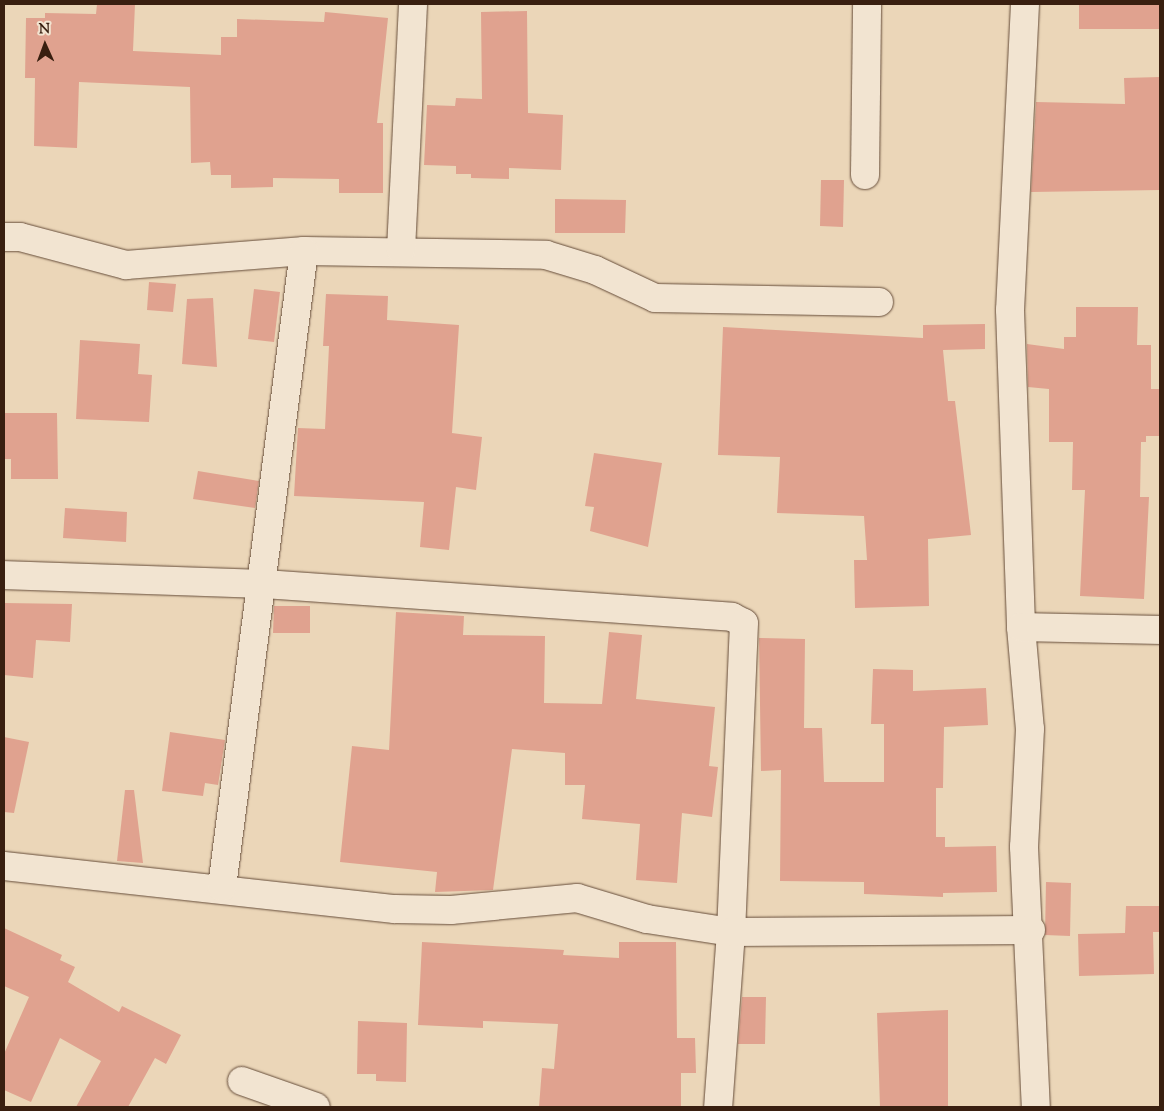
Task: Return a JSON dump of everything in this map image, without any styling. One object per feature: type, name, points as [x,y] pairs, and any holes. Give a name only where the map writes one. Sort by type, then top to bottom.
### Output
[{"type":"street","points":[[401,250],[413,4]]},
{"type":"street","points":[[865,175],[866,4]]},
{"type":"street","points":[[1025,4],[1010,310],[1021,627],[1030,729],[1024,847],[1030,930],[1036,1107]]},
{"type":"street","points":[[4,237],[20,237],[126,266],[304,251],[401,250],[546,255],[595,270],[655,298],[879,302]]},
{"type":"street","points":[[222,886],[264,584],[304,251]]},
{"type":"street","points":[[4,575],[264,584],[732,617],[744,623],[731,932],[718,1107]]},
{"type":"street","points":[[1021,627],[1160,630]]},
{"type":"street","points":[[4,866],[222,886],[286,899],[395,909],[451,910],[577,898],[647,919],[731,932],[1030,930]]},
{"type":"street","points":[[242,1081],[316,1107]]},
{"type":"building","points":[[97,4],[135,4],[133,51],[221,55],[221,37],[237,37],[237,19],[324,22],[325,12],[388,18],[377,123],[383,123],[383,193],[339,193],[339,179],[273,178],[273,187],[231,188],[231,175],[211,175],[210,162],[191,163],[190,87],[79,82],[77,148],[34,146],[35,78],[25,78],[26,18],[45,18],[45,13],[96,14]]},
{"type":"building","points":[[1079,4],[1159,4],[1159,29],[1079,29]]},
{"type":"building","points":[[527,11],[528,113],[563,115],[561,170],[509,168],[509,179],[471,178],[471,174],[456,174],[456,166],[424,165],[427,105],[455,106],[456,98],[482,99],[481,12]]},
{"type":"building","points":[[1160,77],[1160,190],[1031,192],[1036,102],[1125,104],[1124,78]]},
{"type":"building","points":[[821,180],[844,180],[843,227],[820,226]]},
{"type":"building","points":[[555,199],[626,200],[625,233],[555,233]]},
{"type":"building","points":[[149,282],[176,284],[173,312],[147,310]]},
{"type":"building","points":[[254,289],[280,292],[274,342],[248,339]]},
{"type":"building","points":[[326,294],[388,296],[387,320],[459,325],[452,433],[482,437],[476,490],[456,487],[449,550],[420,547],[424,502],[294,496],[298,428],[325,429],[329,346],[323,346]]},
{"type":"building","points":[[213,298],[217,367],[182,364],[187,299]]},
{"type":"building","points":[[1076,307],[1138,307],[1137,345],[1151,345],[1151,389],[1160,389],[1160,436],[1146,436],[1146,442],[1141,442],[1140,497],[1149,497],[1144,599],[1080,596],[1085,490],[1072,490],[1073,442],[1049,442],[1049,389],[1028,387],[1027,344],[1064,349],[1064,337],[1076,337]]},
{"type":"building","points":[[985,324],[985,349],[943,350],[948,401],[955,401],[971,535],[928,539],[929,606],[855,608],[854,560],[867,560],[864,516],[777,513],[780,457],[718,455],[723,327],[923,338],[923,325]]},
{"type":"building","points":[[80,340],[140,344],[138,374],[152,375],[149,422],[76,419]]},
{"type":"building","points":[[4,413],[57,413],[58,479],[11,479],[11,459],[4,459]]},
{"type":"building","points":[[594,453],[662,463],[648,547],[590,531],[594,507],[585,506]]},
{"type":"building","points":[[198,471],[259,481],[255,508],[193,499]]},
{"type":"building","points":[[65,508],[127,512],[126,542],[63,538]]},
{"type":"building","points":[[4,603],[72,604],[70,642],[36,640],[33,678],[4,675]]},
{"type":"building","points":[[274,606],[310,606],[310,633],[273,633]]},
{"type":"building","points":[[396,612],[464,616],[463,635],[545,636],[544,703],[602,704],[609,632],[642,635],[636,699],[715,707],[709,766],[718,767],[712,817],[682,813],[677,883],[636,880],[640,824],[582,819],[585,785],[565,785],[565,753],[512,749],[493,890],[435,892],[437,872],[340,862],[352,746],[389,750]]},
{"type":"building","points":[[759,638],[805,639],[804,728],[822,728],[824,782],[884,782],[884,724],[871,724],[873,669],[913,670],[913,691],[986,688],[988,725],[944,727],[943,788],[936,788],[936,837],[945,837],[945,847],[996,846],[997,892],[943,893],[943,897],[864,894],[864,882],[780,881],[781,770],[761,771]]},
{"type":"building","points":[[170,732],[225,740],[218,785],[205,783],[203,796],[162,791]]},
{"type":"building","points":[[4,737],[29,742],[14,813],[4,812]]},
{"type":"building","points":[[125,790],[134,790],[143,863],[117,861]]},
{"type":"building","points":[[1046,882],[1071,883],[1070,936],[1045,935]]},
{"type":"building","points":[[1126,906],[1160,906],[1160,932],[1153,932],[1154,974],[1079,976],[1078,934],[1125,933]]},
{"type":"building","points":[[4,928],[62,955],[60,960],[75,967],[68,982],[119,1012],[122,1006],[181,1035],[166,1064],[155,1058],[128,1107],[76,1107],[101,1061],[60,1038],[31,1102],[4,1090],[4,1054],[29,997],[4,986]]},
{"type":"building","points":[[422,942],[564,950],[563,955],[619,958],[619,942],[676,942],[677,1038],[695,1038],[696,1073],[681,1073],[681,1107],[539,1107],[542,1068],[554,1069],[558,1024],[483,1021],[483,1028],[418,1025]]},
{"type":"building","points":[[742,997],[766,997],[765,1044],[738,1044]]},
{"type":"building","points":[[948,1010],[948,1107],[880,1107],[877,1013]]},
{"type":"building","points":[[358,1021],[407,1023],[406,1082],[376,1081],[376,1074],[357,1074]]}]
